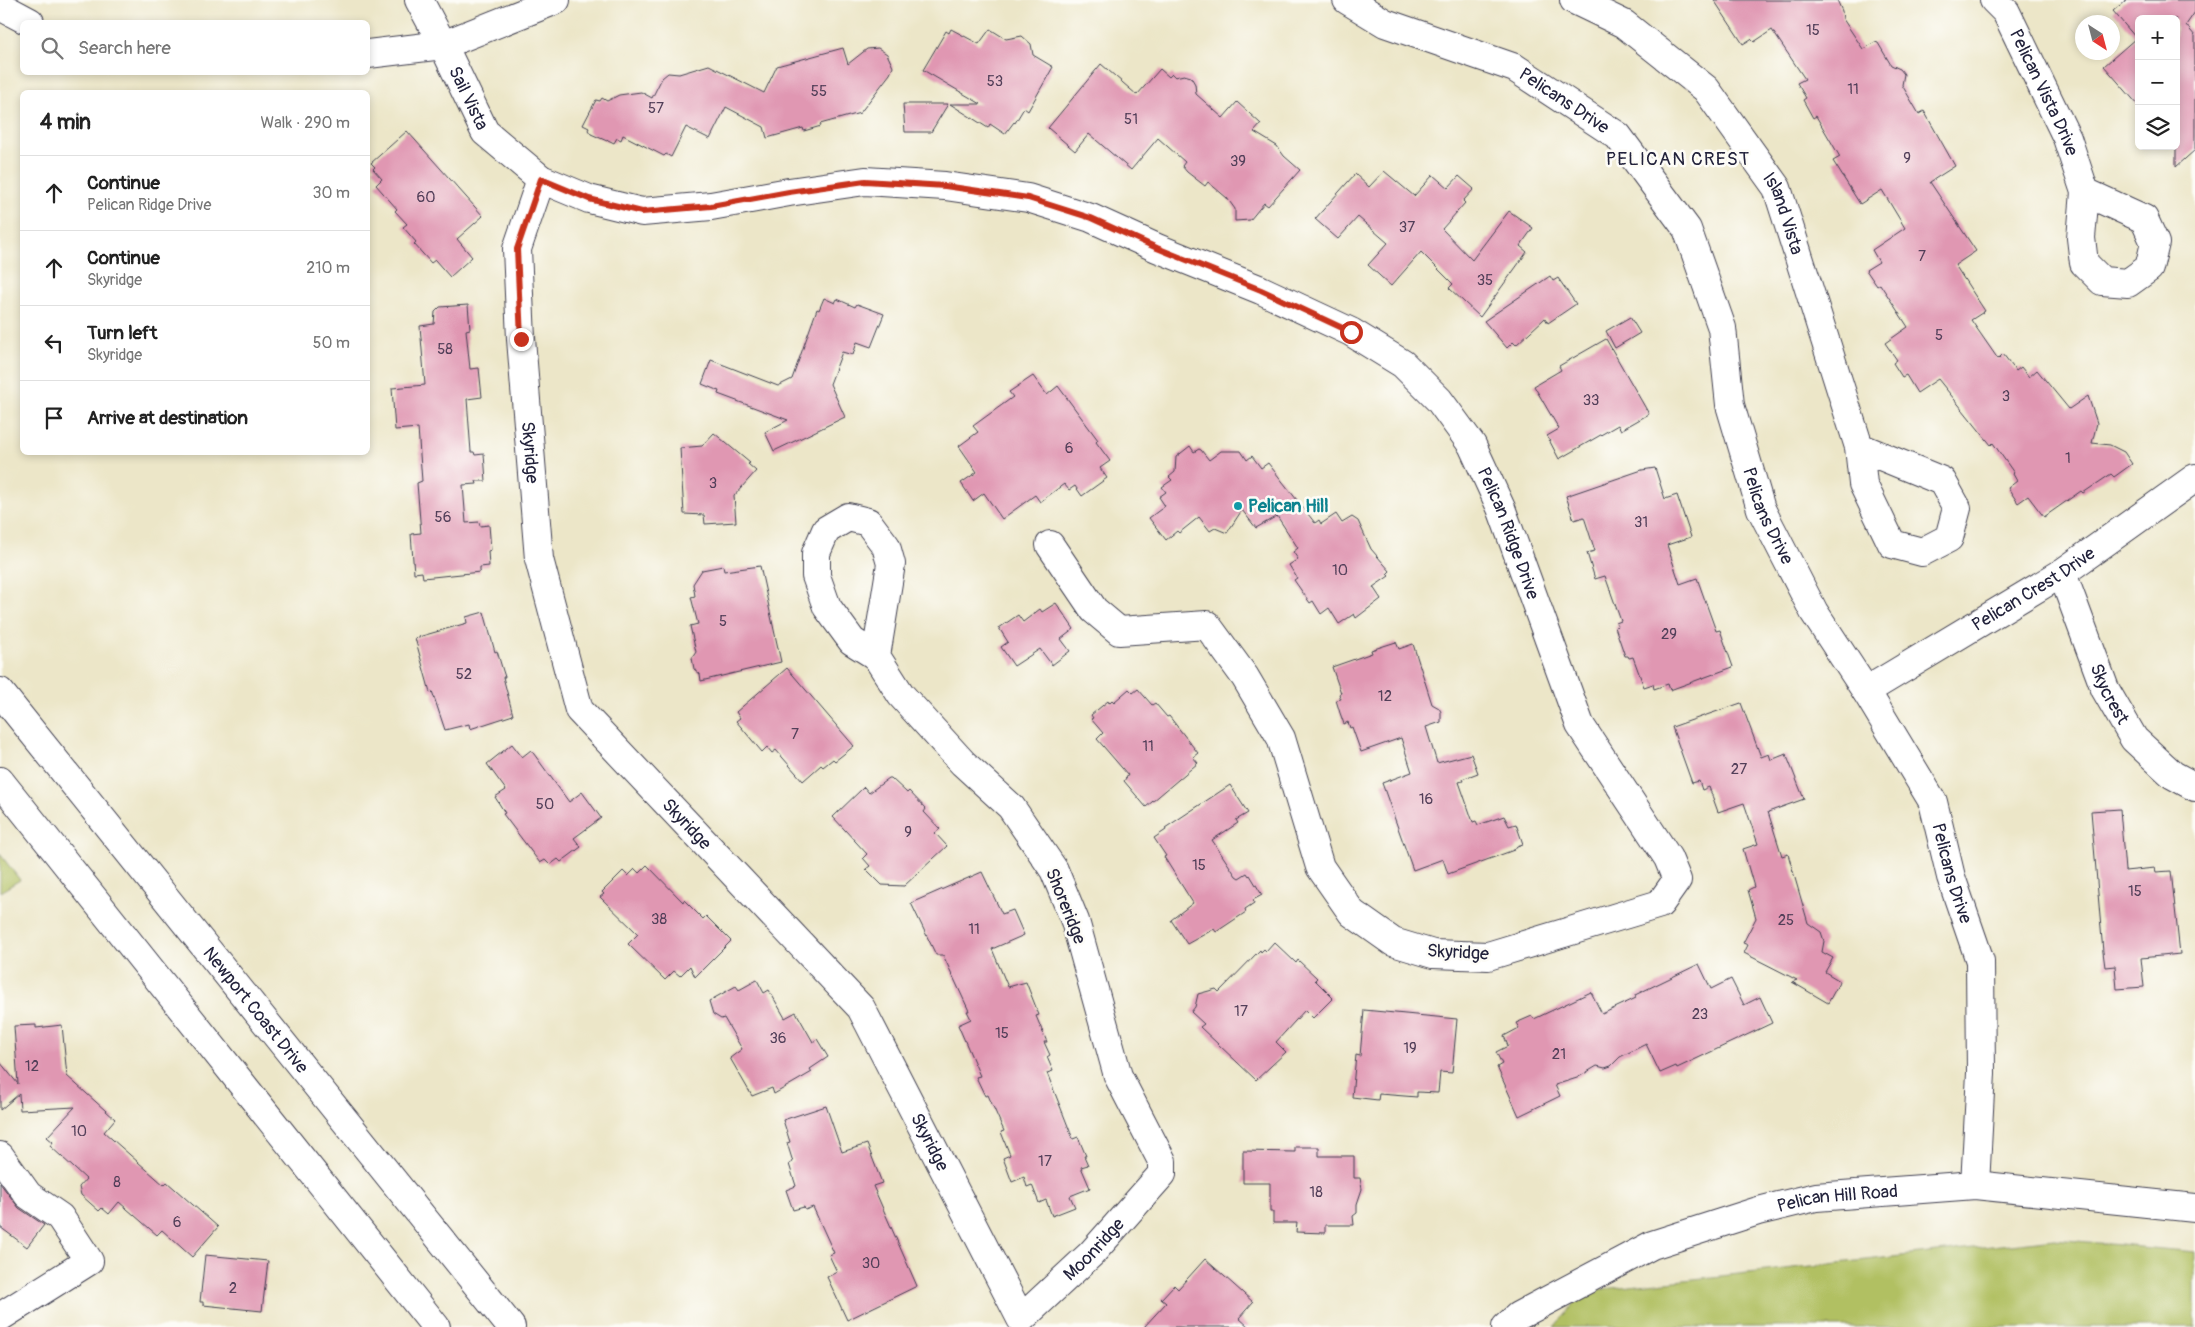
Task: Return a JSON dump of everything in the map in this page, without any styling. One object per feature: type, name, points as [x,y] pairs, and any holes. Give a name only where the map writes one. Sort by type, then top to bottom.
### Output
[{"type":"street","name":"Sail Vista","points":[[419,0],[485,132],[541,179]]},
{"type":"street","points":[[370,54],[443,45],[556,0]]},
{"type":"street","name":"Pelicans Drive","points":[[1347,0],[1385,23],[1515,68],[1618,136],[1687,229],[1722,328],[1730,405],[1761,509],[1814,612],[1866,691],[1933,802],[1951,877],[1980,961],[1982,1073],[1975,1185]]},
{"type":"street","name":"Island Vista","points":[[1574,0],[1624,24],[1706,89],[1776,188],[1859,447]]},
{"type":"street","name":"Pelican Vista Drive","points":[[1994,0],[2006,12],[2067,138],[2085,192]]},
{"type":"street","points":[[0,6],[26,20]]},
{"type":"street","name":"Pelican Ridge Drive","points":[[541,179],[589,199],[642,212],[711,206],[865,181],[945,186],[1028,198],[1091,218],[1157,248],[1261,290],[1351,332],[1403,364],[1439,400],[1472,444],[1501,508],[1580,725],[1668,858]]},
{"type":"street","name":"Skyridge","points":[[541,179],[517,249],[521,339],[539,558],[579,710],[861,1008],[1021,1319]]},
{"type":"street","name":"Pelican Crest Drive","points":[[1866,691],[2062,573],[2195,478]]},
{"type":"street","name":"Skyridge","points":[[1050,545],[1094,610],[1119,631],[1207,625],[1245,678],[1281,738],[1320,867],[1352,913],[1393,942],[1433,954],[1488,956],[1591,926],[1660,904],[1677,880],[1668,858]]},
{"type":"street","name":"Skycrest","points":[[2062,573],[2105,690],[2134,739],[2173,775],[2195,786]]},
{"type":"street","name":"Shoreridge","points":[[876,656],[901,695],[963,763],[1011,807],[1054,870],[1075,921],[1118,1076],[1162,1161],[1162,1174]]},
{"type":"street","name":"Newport Coast Drive","points":[[0,692],[511,1327]]},
{"type":"street","points":[[0,781],[436,1327]]},
{"type":"street","points":[[0,1156],[28,1195],[60,1217],[89,1261],[0,1317]]},
{"type":"street","name":"Moonridge","points":[[1021,1319],[1091,1254],[1162,1174]]},
{"type":"street","name":"Pelican Hill Road","points":[[1506,1327],[1518,1316],[1652,1245],[1758,1211],[1816,1197],[1975,1185],[2195,1208]]},
{"type":"green space","points":[[0,854],[20,880],[0,892]]},
{"type":"green space","points":[[2055,1239],[2195,1252],[2195,1327],[1554,1327],[1585,1291]]},
{"type":"building","points":[[1714,0],[1837,0],[1843,19],[1863,49],[1875,42],[1878,43],[1891,65],[1900,69],[1904,74],[1902,85],[1919,114],[1924,111],[1955,166],[1930,182],[1976,251],[1955,265],[1985,311],[1971,320],[1998,359],[2003,354],[2016,371],[2021,367],[2029,377],[2037,370],[2069,409],[2088,396],[2097,423],[2092,443],[2110,445],[2124,452],[2132,464],[2114,477],[2111,474],[2083,493],[2081,491],[2044,517],[2028,496],[2018,503],[2008,488],[2017,481],[2014,473],[1993,443],[1991,445],[1938,379],[1917,393],[1906,375],[1902,377],[1893,363],[1897,360],[1885,343],[1908,327],[1880,284],[1877,286],[1866,270],[1879,262],[1872,250],[1905,228],[1882,190],[1860,204],[1833,161],[1840,157],[1816,116],[1813,118],[1803,100],[1806,98],[1797,83],[1805,79],[1772,30],[1754,42],[1751,39],[1743,44]]},
{"type":"building","points":[[2126,0],[2195,0],[2195,12],[2186,25],[2195,36],[2195,150],[2176,167],[2176,150],[2180,150],[2180,15],[2135,15],[2135,37],[2120,19],[2120,15],[2116,15],[2113,11]]},
{"type":"building","points":[[951,29],[979,44],[990,29],[1006,39],[1022,36],[1031,44],[1033,55],[1053,67],[1028,111],[1024,108],[1015,123],[1005,134],[990,124],[988,128],[950,104],[981,104],[923,70],[946,31],[949,33]]},
{"type":"building","points":[[2135,39],[2135,101],[2104,66],[2111,60],[2120,60],[2120,52]]},
{"type":"building","points":[[843,48],[848,64],[867,49],[878,48],[887,54],[893,67],[890,74],[860,113],[820,124],[821,126],[804,131],[803,128],[767,138],[764,127],[726,107],[710,139],[686,127],[671,157],[666,154],[664,156],[623,135],[621,140],[617,138],[614,143],[607,141],[591,134],[588,130],[589,128],[583,125],[596,100],[600,101],[602,98],[607,101],[619,95],[641,92],[652,98],[662,78],[668,73],[679,74],[709,65],[764,93],[777,66]]},
{"type":"building","points":[[1101,64],[1137,95],[1160,69],[1169,77],[1172,74],[1175,77],[1184,75],[1191,77],[1195,84],[1196,94],[1223,118],[1237,102],[1261,124],[1254,132],[1277,146],[1284,156],[1300,170],[1268,206],[1264,203],[1250,220],[1235,221],[1235,209],[1227,198],[1208,182],[1205,186],[1187,172],[1182,166],[1185,162],[1158,138],[1131,170],[1089,134],[1075,151],[1048,128]]},
{"type":"building","points":[[903,104],[948,104],[931,132],[905,132]]},
{"type":"building","points":[[407,131],[483,216],[457,239],[472,257],[450,277],[435,260],[431,263],[414,244],[416,242],[403,227],[407,224],[395,211],[397,209],[376,185],[382,179],[373,169],[375,167],[371,163]]},
{"type":"building","points":[[1384,171],[1414,196],[1433,175],[1448,188],[1459,176],[1474,189],[1463,201],[1465,203],[1442,229],[1472,260],[1509,211],[1533,228],[1520,246],[1527,252],[1480,317],[1449,288],[1453,284],[1421,252],[1391,286],[1368,265],[1388,243],[1358,217],[1338,239],[1315,219],[1355,174],[1369,187]]},
{"type":"building","points":[[1550,276],[1553,281],[1558,278],[1576,304],[1548,323],[1545,318],[1516,345],[1513,342],[1507,348],[1484,321]]},
{"type":"building","points":[[824,298],[835,303],[837,299],[855,307],[857,304],[884,314],[871,347],[857,342],[853,355],[842,352],[830,384],[845,417],[774,451],[765,432],[788,420],[718,394],[719,391],[702,384],[711,360],[778,386],[792,379],[817,309],[819,310]]},
{"type":"building","points":[[468,305],[470,329],[466,330],[470,369],[479,368],[482,397],[467,399],[471,452],[474,452],[475,455],[484,454],[486,481],[476,481],[477,484],[463,485],[466,523],[479,522],[480,526],[489,525],[491,550],[488,551],[489,566],[480,567],[480,572],[423,578],[422,572],[414,573],[411,534],[421,533],[417,483],[422,481],[418,428],[395,430],[392,388],[425,385],[420,326],[434,324],[435,312],[440,307]]},
{"type":"building","points":[[1630,317],[1640,333],[1615,348],[1606,331]]},
{"type":"building","points":[[1606,339],[1649,414],[1621,430],[1618,425],[1559,459],[1547,436],[1559,429],[1534,386],[1561,370],[1559,366]]},
{"type":"building","points":[[1033,376],[1047,395],[1058,386],[1098,440],[1096,442],[1110,461],[1100,468],[1107,478],[1082,496],[1075,486],[1069,490],[1064,484],[1040,502],[1035,495],[1002,519],[984,493],[973,501],[961,483],[977,472],[959,446],[978,432],[973,426],[1013,397],[1009,392]]},
{"type":"building","points":[[714,433],[750,463],[748,464],[756,471],[734,496],[736,522],[705,524],[704,515],[684,514],[680,448],[702,446]]},
{"type":"building","points":[[1190,446],[1194,452],[1199,449],[1201,450],[1209,460],[1221,451],[1241,451],[1247,460],[1252,456],[1261,468],[1268,463],[1315,523],[1319,520],[1321,524],[1336,514],[1342,523],[1352,517],[1358,521],[1371,549],[1390,571],[1387,574],[1389,576],[1373,587],[1381,599],[1356,618],[1354,614],[1339,624],[1329,608],[1321,614],[1313,601],[1310,603],[1294,580],[1297,578],[1289,565],[1298,559],[1293,552],[1298,548],[1277,516],[1256,528],[1242,510],[1227,533],[1215,528],[1210,531],[1199,517],[1179,533],[1177,531],[1166,540],[1149,518],[1165,506],[1159,497],[1166,492],[1162,487],[1172,480],[1169,477],[1175,472],[1176,457]]},
{"type":"building","points":[[1655,468],[1665,499],[1677,495],[1691,537],[1667,545],[1680,584],[1697,578],[1716,631],[1720,630],[1733,667],[1670,690],[1668,684],[1654,689],[1653,684],[1644,687],[1633,657],[1625,656],[1615,627],[1618,626],[1616,623],[1621,621],[1605,576],[1595,579],[1587,553],[1595,551],[1584,517],[1574,520],[1566,496],[1642,470]]},
{"type":"building","points":[[723,566],[724,571],[760,566],[781,662],[701,681],[700,674],[694,669],[692,658],[696,652],[690,626],[698,624],[691,597],[695,596],[693,584],[702,570]]},
{"type":"building","points":[[1056,603],[1074,629],[1061,639],[1070,651],[1052,665],[1040,649],[1014,666],[1001,647],[1008,642],[999,628],[1018,615],[1023,622],[1040,609],[1042,612]]},
{"type":"building","points":[[484,612],[495,652],[497,651],[505,677],[503,677],[513,715],[470,729],[469,724],[445,730],[432,691],[430,692],[415,638],[467,623],[466,617]]},
{"type":"building","points":[[1396,642],[1399,649],[1413,644],[1432,704],[1439,708],[1441,712],[1441,722],[1426,727],[1437,763],[1471,754],[1478,773],[1459,782],[1473,822],[1476,821],[1478,825],[1504,816],[1509,826],[1516,824],[1523,844],[1517,846],[1514,850],[1448,874],[1443,859],[1413,870],[1382,783],[1412,772],[1401,738],[1361,752],[1352,727],[1350,728],[1348,722],[1344,724],[1340,713],[1336,700],[1341,699],[1339,694],[1341,693],[1332,667],[1372,653],[1371,650]]},
{"type":"building","points":[[787,668],[854,746],[835,761],[833,759],[823,767],[821,765],[803,781],[776,750],[772,753],[767,747],[762,752],[736,721],[740,718],[736,712]]},
{"type":"building","points":[[1129,689],[1133,693],[1138,689],[1152,705],[1155,703],[1167,717],[1169,716],[1198,753],[1193,757],[1198,763],[1146,807],[1124,781],[1128,775],[1097,739],[1103,733],[1091,719],[1093,718],[1091,715],[1108,701],[1109,703],[1112,700],[1114,702]]},
{"type":"building","points":[[1741,703],[1761,757],[1769,754],[1771,760],[1786,754],[1804,799],[1768,812],[1782,856],[1788,854],[1808,923],[1821,932],[1824,941],[1822,952],[1833,958],[1825,972],[1840,981],[1828,1003],[1792,982],[1797,980],[1744,953],[1748,945],[1743,943],[1756,918],[1748,890],[1754,887],[1743,849],[1758,844],[1744,803],[1718,812],[1709,787],[1702,790],[1699,781],[1692,783],[1672,727]]},
{"type":"building","points":[[512,744],[522,757],[531,750],[569,802],[582,792],[601,818],[574,838],[581,847],[561,862],[558,859],[550,865],[545,860],[540,863],[503,814],[505,813],[495,797],[506,790],[487,764]]},
{"type":"building","points":[[889,778],[907,793],[909,791],[926,809],[924,812],[940,829],[935,833],[947,846],[904,886],[882,885],[866,869],[870,866],[863,858],[867,854],[833,817],[864,787],[869,793]]},
{"type":"building","points":[[1230,785],[1248,813],[1236,820],[1238,823],[1212,840],[1236,876],[1239,878],[1247,873],[1250,875],[1262,895],[1253,900],[1254,903],[1245,909],[1246,912],[1216,932],[1214,929],[1187,944],[1171,920],[1193,903],[1154,838],[1166,830],[1165,828]]},
{"type":"building","points":[[2120,809],[2125,871],[2155,868],[2156,872],[2171,871],[2180,954],[2141,958],[2144,987],[2117,989],[2115,966],[2105,967],[2091,811]]},
{"type":"building","points":[[647,865],[683,902],[684,900],[703,919],[706,916],[731,941],[695,977],[690,966],[680,976],[674,971],[665,980],[628,944],[638,934],[600,897],[604,894],[602,892],[623,871],[628,876],[635,869],[639,873]]},
{"type":"building","points":[[982,872],[1002,914],[1013,910],[1024,935],[992,949],[1008,987],[1026,982],[1039,1015],[1036,1016],[1047,1042],[1044,1042],[1050,1055],[1047,1057],[1053,1071],[1047,1073],[1073,1139],[1078,1137],[1088,1165],[1081,1167],[1090,1188],[1070,1196],[1075,1207],[1052,1216],[1046,1200],[1039,1203],[1032,1185],[1027,1187],[1024,1177],[1012,1182],[1003,1158],[1010,1155],[1001,1132],[1004,1131],[988,1095],[985,1096],[976,1077],[980,1076],[958,1025],[971,1019],[967,1011],[969,1011],[943,955],[936,955],[911,903]]},
{"type":"building","points":[[1274,942],[1296,963],[1298,960],[1317,978],[1315,980],[1333,998],[1313,1018],[1305,1010],[1276,1042],[1286,1052],[1256,1080],[1200,1027],[1204,1024],[1191,1012],[1195,1007],[1198,994],[1216,989],[1219,992],[1260,950],[1261,952],[1264,949],[1266,951]]},
{"type":"building","points":[[1699,964],[1711,989],[1731,979],[1744,1005],[1760,997],[1772,1023],[1677,1068],[1676,1066],[1660,1073],[1646,1044],[1620,1057],[1611,1066],[1605,1068],[1597,1066],[1577,1078],[1555,1085],[1560,1096],[1519,1116],[1497,1067],[1502,1064],[1496,1052],[1508,1046],[1504,1036],[1519,1028],[1516,1023],[1532,1016],[1534,1019],[1591,992],[1602,1014],[1636,998],[1635,995]]},
{"type":"building","points":[[757,980],[764,993],[769,990],[785,1018],[796,1012],[813,1042],[817,1039],[828,1057],[810,1069],[812,1072],[774,1094],[772,1088],[752,1096],[730,1058],[742,1049],[724,1018],[721,1019],[713,1014],[709,1001],[736,986],[739,990]]},
{"type":"building","points":[[1364,1010],[1457,1019],[1452,1073],[1440,1072],[1438,1093],[1417,1092],[1417,1097],[1379,1094],[1378,1100],[1352,1097],[1356,1055],[1360,1056]]},
{"type":"building","points":[[36,1025],[36,1028],[62,1025],[67,1076],[115,1119],[104,1132],[164,1185],[167,1182],[218,1227],[192,1257],[162,1230],[157,1235],[119,1202],[109,1214],[102,1208],[99,1211],[81,1195],[79,1187],[86,1179],[50,1146],[53,1142],[47,1137],[75,1107],[20,1110],[19,1094],[0,1110],[0,1062],[18,1084],[14,1026]]},
{"type":"building","points":[[826,1106],[842,1152],[867,1144],[882,1183],[873,1186],[917,1286],[847,1320],[827,1277],[837,1272],[829,1255],[834,1253],[813,1207],[805,1210],[804,1207],[793,1210],[786,1190],[796,1186],[789,1164],[793,1162],[787,1143],[790,1142],[783,1120]]},
{"type":"building","points":[[1295,1147],[1319,1147],[1319,1156],[1354,1156],[1354,1178],[1360,1178],[1362,1189],[1357,1204],[1357,1213],[1353,1216],[1354,1225],[1325,1225],[1325,1233],[1296,1232],[1297,1223],[1273,1223],[1273,1212],[1270,1212],[1270,1183],[1243,1183],[1243,1151],[1295,1152]]},
{"type":"building","points":[[0,1183],[19,1208],[44,1225],[27,1247],[0,1227]]},
{"type":"building","points":[[205,1255],[268,1261],[262,1311],[203,1305],[203,1302],[200,1302]]},
{"type":"building","points":[[1205,1259],[1253,1302],[1239,1318],[1249,1327],[1144,1327],[1166,1303],[1161,1299],[1174,1285],[1178,1289]]},
{"type":"place","name":"Pelican Hill","points":[[1238,506]]},
{"type":"district","name":"PELICAN CREST","points":[[1678,158]]},
{"type":"route","points":[[521,339],[517,249],[541,179],[589,199],[642,212],[711,206],[865,181],[945,186],[1028,198],[1091,218],[1157,248],[1261,290],[1351,332]]}]
